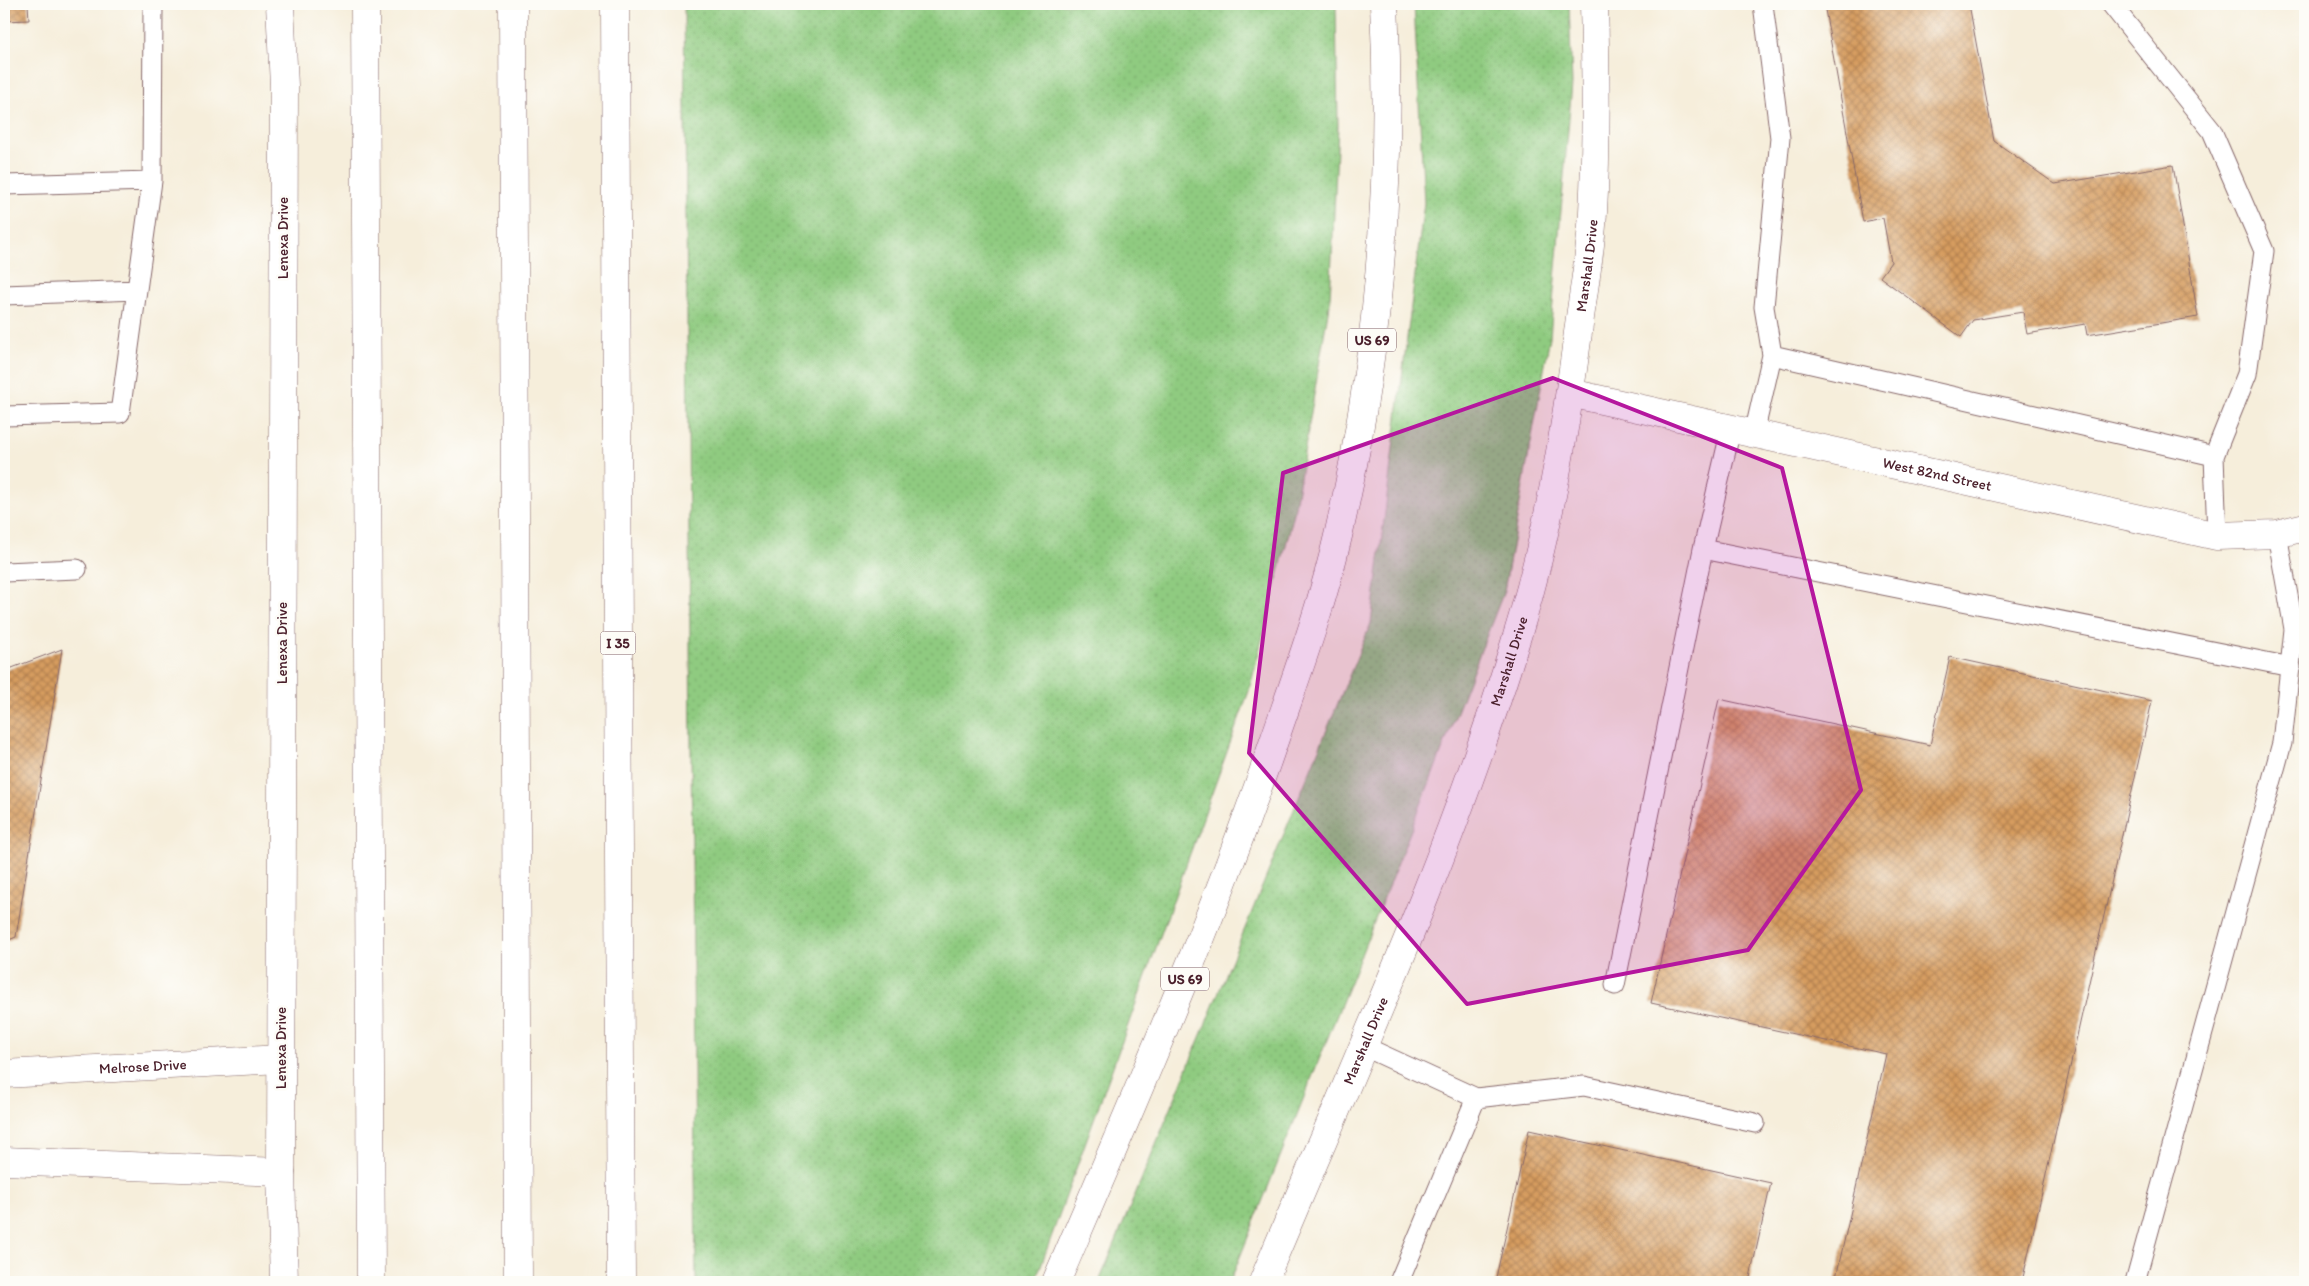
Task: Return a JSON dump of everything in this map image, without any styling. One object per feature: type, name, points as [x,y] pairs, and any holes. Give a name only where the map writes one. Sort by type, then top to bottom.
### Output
[{"type":"main road","name":"Lenexa Drive","points":[[280,4],[284,86],[281,1059],[281,1172],[284,1282]]},
{"type":"main road","points":[[365,4],[371,1282]]},
{"type":"main road","points":[[513,4],[518,1282]]},
{"type":"main road","name":"I 35","points":[[614,4],[621,1282]]},
{"type":"main road","name":"US 69","points":[[1056,1282],[1193,960],[1248,819],[1299,669],[1337,538],[1365,394],[1380,274],[1388,150],[1384,4]]},
{"type":"main road","name":"Marshall Drive","points":[[1263,1282],[1408,939],[1467,787],[1515,644],[1547,517],[1570,393],[1593,215],[1597,101],[1594,4]]},
{"type":"main road","name":"West 82nd Street","points":[[1570,393],[2217,536],[2277,534],[2305,527]]},
{"type":"main road","name":"Melrose Drive","points":[[4,1074],[281,1059]]},
{"type":"main road","points":[[4,1161],[281,1172]]},
{"type":"lane","points":[[4,416],[120,413],[152,181],[153,4]]},
{"type":"lane","points":[[1615,985],[1704,549],[1742,432],[1772,355],[1764,307],[1780,138],[1763,4]]},
{"type":"lane","points":[[2111,4],[2212,131],[2264,251],[2247,374],[2214,456],[2217,536]]},
{"type":"lane","points":[[4,185],[152,181]]},
{"type":"lane","points":[[4,294],[137,290]]},
{"type":"lane","points":[[1772,355],[2214,456]]},
{"type":"lane","points":[[2135,1282],[2282,743],[2294,629],[2277,534]]},
{"type":"lane","points":[[1704,549],[2291,667]]},
{"type":"lane","points":[[4,572],[77,568]]},
{"type":"lane","points":[[1363,1046],[1476,1098],[1584,1086],[1755,1122]]},
{"type":"lane","points":[[1399,1282],[1476,1098]]},
{"type":"highlighted area","points":[[1553,378],[1782,468],[1861,790],[1748,950],[1467,1004],[1249,753],[1283,473]]},
{"type":"green space","points":[[684,4],[1336,4],[1338,126],[1330,300],[1294,513],[1249,691],[1035,1282],[696,1282]]},
{"type":"green space","points":[[1414,4],[1569,4],[1572,84],[1550,337],[1504,591],[1415,820],[1230,1282],[1099,1282],[1371,623],[1424,203]]},
{"type":"building","points":[[4,4],[28,4],[29,20],[4,21]]},
{"type":"building","points":[[1824,4],[1969,4],[1994,141],[2055,184],[2173,165],[2198,317],[2087,335],[2085,324],[2027,334],[2023,312],[1973,320],[1961,337],[1880,277],[1891,262],[1883,218],[1863,222]]},
{"type":"building","points":[[62,649],[16,937],[4,942],[4,671]]},
{"type":"building","points":[[1950,657],[2152,701],[2022,1282],[1835,1282],[1886,1054],[1651,1003],[1719,699],[1930,745]]},
{"type":"building","points":[[1529,1130],[1771,1183],[1749,1282],[1495,1282]]}]
